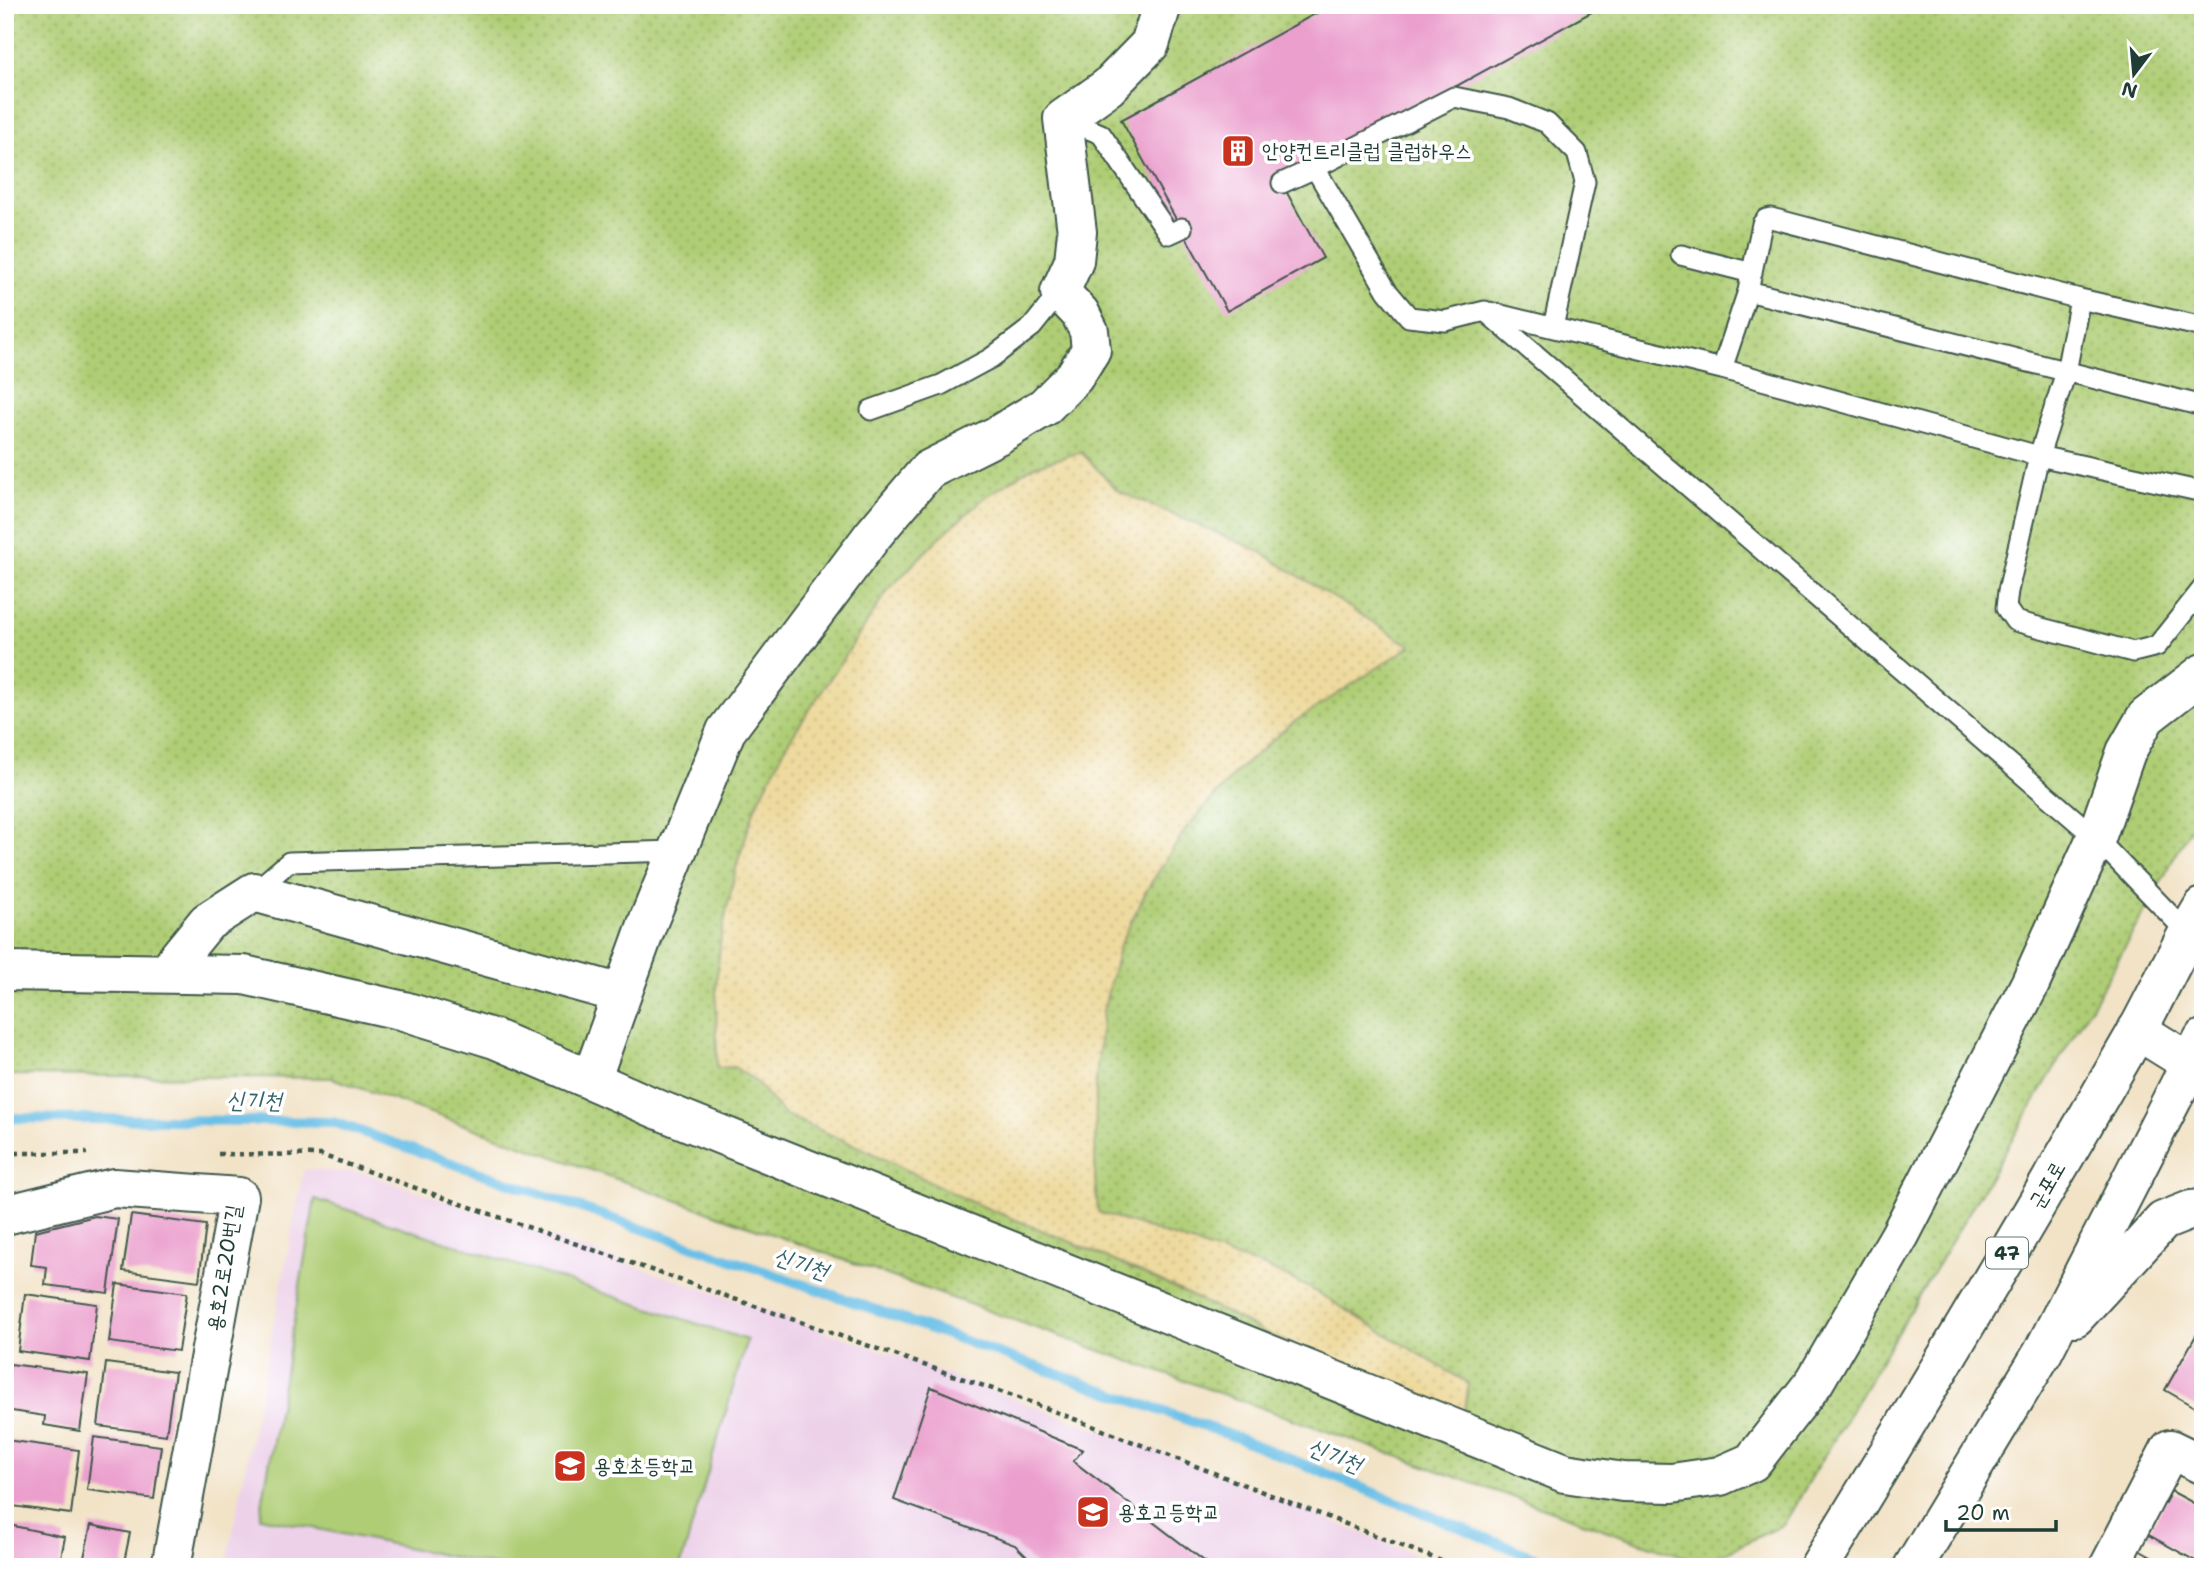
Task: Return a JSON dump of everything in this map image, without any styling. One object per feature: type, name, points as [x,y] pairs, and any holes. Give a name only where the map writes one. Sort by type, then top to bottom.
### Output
[{"type":"street","points":[[591,1080],[648,922],[726,731],[873,535],[928,470],[998,435],[1044,407],[1074,377],[1091,350],[1089,331],[1080,313],[1060,292],[1074,261],[1077,232],[1063,118],[1108,87],[1150,44],[1163,5]]},
{"type":"street","points":[[5,971],[244,975],[404,1011],[495,1040],[657,1109],[1565,1473],[1623,1482],[1672,1483],[1720,1476],[1752,1462],[1822,1370],[1900,1235],[2024,996],[2096,838],[2126,752],[2146,717],[2203,673]]},
{"type":"street","points":[[176,973],[176,960],[207,922],[254,892],[622,994]]},
{"type":"street","name":"군포로","points":[[1819,1567],[2197,930]]},
{"type":"street","points":[[1913,1567],[2043,1352],[2199,1057],[2137,1030]]},
{"type":"street","name":"용호2로20번길","points":[[6,1221],[114,1188],[239,1197],[171,1567]]},
{"type":"street","points":[[2043,1352],[2162,1221],[2191,1210],[2203,1209]]},
{"type":"street","points":[[2109,1567],[2170,1449],[2203,1465]]},
{"type":"lane","points":[[1282,183],[1454,97],[1509,108],[1548,123],[1577,153],[1584,182],[1553,327]]},
{"type":"lane","points":[[1063,118],[1101,134],[1169,234],[1182,228]]},
{"type":"lane","points":[[1315,168],[1387,291],[1409,317],[1445,321],[1485,311],[1722,369],[2039,456],[2203,492]]},
{"type":"lane","points":[[1722,369],[1750,282],[1762,224],[1766,219],[1772,218],[2080,299],[2203,327]]},
{"type":"lane","points":[[1681,255],[1750,282],[2066,372],[2203,406]]},
{"type":"lane","points":[[871,410],[941,385],[992,358],[1032,327],[1060,292]]},
{"type":"lane","points":[[2080,299],[2066,372],[2039,456],[2006,608],[2015,621],[2133,652],[2157,646],[2203,588]]},
{"type":"lane","points":[[1485,311],[2096,838],[2197,930]]},
{"type":"lane","points":[[254,892],[289,862],[677,851]]},
{"type":"path","points":[[5,1153],[88,1153]]},
{"type":"path","points":[[211,1154],[321,1155],[1030,1402],[1457,1567]]},
{"type":"shaded area","name":"용호초등학교","points":[[304,1169],[364,1173],[927,1366],[1172,1456],[1445,1567],[226,1567]]},
{"type":"green space","points":[[5,5],[2203,5],[2203,806],[2103,986],[1784,1524],[1705,1563],[1639,1542],[332,1078],[5,1075]]},
{"type":"green space","name":"용호초등학교","points":[[315,1199],[747,1340],[680,1567],[501,1567],[260,1517]]},
{"type":"sand","points":[[1081,452],[1118,491],[1257,550],[1411,646],[1291,724],[1236,772],[1185,830],[1148,888],[1120,944],[1103,1011],[1096,1082],[1095,1179],[1098,1212],[1273,1270],[1306,1286],[1469,1384],[1462,1419],[1274,1337],[1175,1288],[1076,1244],[969,1201],[868,1151],[783,1114],[754,1080],[734,1067],[717,1068],[716,985],[721,936],[737,864],[755,808],[787,744],[889,589],[939,538],[987,496],[1034,466]]},
{"type":"building","name":"안양컨트리클럽 클럽하우스","points":[[1331,5],[1598,5],[1599,8],[1281,182],[1323,258],[1227,311],[1121,120]]},
{"type":"building","points":[[131,1215],[206,1225],[199,1281],[123,1271]]},
{"type":"building","points":[[95,1216],[118,1219],[108,1293],[45,1285],[47,1267],[31,1265],[35,1231]]},
{"type":"building","points":[[117,1284],[187,1293],[178,1351],[109,1342]]},
{"type":"building","points":[[25,1294],[97,1304],[90,1361],[18,1351]]},
{"type":"building","points":[[2203,1323],[2203,1412],[2165,1390]]},
{"type":"building","points":[[106,1363],[175,1372],[166,1435],[98,1426]]},
{"type":"building","points":[[10,1364],[88,1374],[80,1431],[44,1425],[45,1416],[5,1410]]},
{"type":"building","name":"용호고등학교","points":[[931,1387],[1083,1450],[1073,1461],[1212,1567],[1037,1567],[1015,1545],[894,1500]]},
{"type":"building","points":[[94,1437],[161,1446],[154,1499],[87,1490]]},
{"type":"building","points":[[6,1440],[79,1450],[71,1514],[5,1505]]},
{"type":"building","points":[[2171,1491],[2203,1508],[2203,1565],[2147,1534]]},
{"type":"building","points":[[9,1525],[65,1537],[59,1567],[5,1567],[5,1543]]},
{"type":"building","points":[[91,1525],[130,1533],[123,1567],[82,1567]]},
{"type":"building","points":[[2137,1549],[2169,1567],[2127,1567]]},
{"type":"waterway","name":"신기천","points":[[5,1118],[333,1122],[1238,1438],[1558,1567]]},
{"type":"place","name":"안양컨트리클럽 클럽하우스","points":[[1238,151]]},
{"type":"place","name":"용호초등학교","points":[[570,1466]]},
{"type":"place","name":"용호고등학교","points":[[1093,1512]]}]
